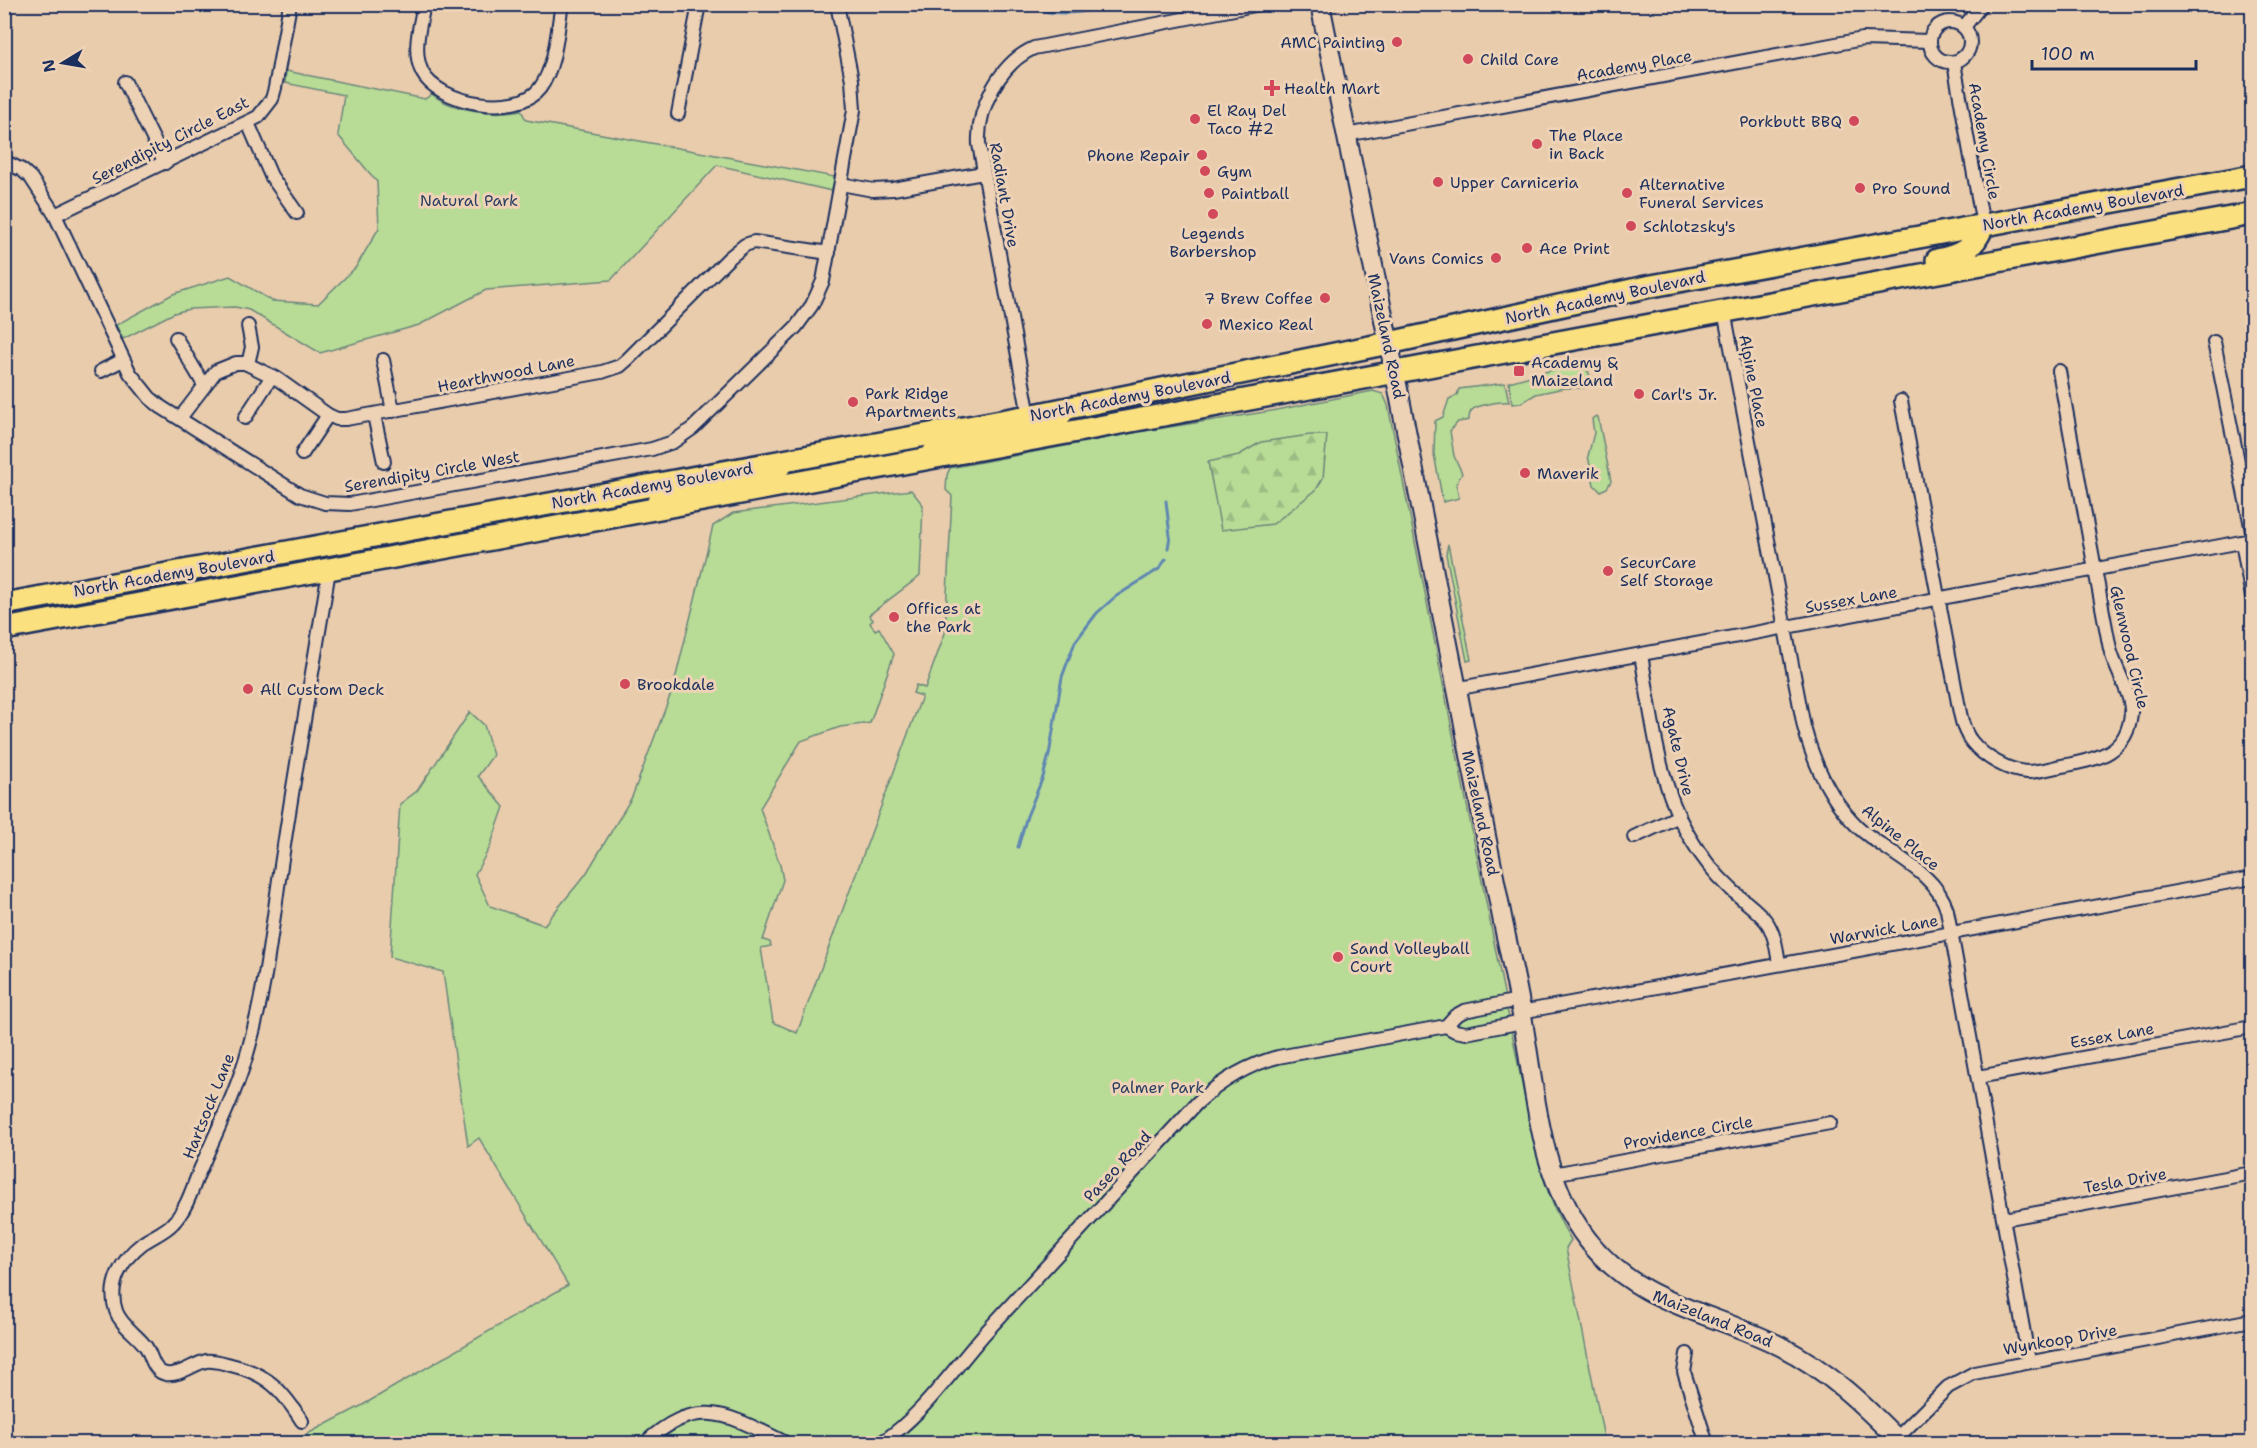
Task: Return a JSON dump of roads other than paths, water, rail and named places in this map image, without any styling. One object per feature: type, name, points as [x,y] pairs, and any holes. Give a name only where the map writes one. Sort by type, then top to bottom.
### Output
[{"type":"highway","name":"North Academy Boulevard","points":[[4,604],[1029,416],[1389,344],[1646,286],[2253,176]]},
{"type":"highway","name":"North Academy Boulevard","points":[[4,628],[2253,214]]},
{"type":"highway","points":[[1835,291],[1854,274],[1954,257],[1966,251],[1980,235],[1983,225]]},
{"type":"main road","name":"Maizeland Road","points":[[1320,4],[1395,372],[1455,689],[1521,1011],[1546,1150],[1565,1205],[1598,1253],[1630,1281],[1660,1298],[1760,1336],[1801,1357],[1835,1381],[1899,1441]]},
{"type":"main road","points":[[931,456],[934,449],[946,443],[1043,424],[1057,419],[1067,408]]},
{"type":"main road","points":[[655,509],[659,498],[664,494],[772,473],[787,460]]},
{"type":"main road","points":[[325,545],[329,570]]},
{"type":"street","name":"Serendipity Circle East","points":[[55,215],[258,117],[272,99],[290,4]]},
{"type":"street","points":[[424,4],[418,40],[419,63],[422,72],[438,90],[450,96],[509,105],[532,97],[539,90],[550,69],[562,4]]},
{"type":"street","points":[[678,114],[699,4]]},
{"type":"street","points":[[837,4],[852,80],[854,110],[841,184],[873,190],[893,189],[983,173]]},
{"type":"street","name":"Radiant Drive","points":[[1029,416],[979,144],[980,123],[1002,73],[1018,56],[1034,48],[1260,4]]},
{"type":"street","points":[[1930,41],[1932,33],[1942,23],[1958,23],[1964,27],[1982,4]]},
{"type":"street","name":"Academy Circle","points":[[1930,41],[1934,55],[1939,60],[1954,63],[1966,56],[1970,50],[1971,39],[1964,27]]},
{"type":"street","name":"Academy Place","points":[[1346,135],[1863,39],[1930,41]]},
{"type":"street","name":"Academy Circle","points":[[1954,63],[1983,225]]},
{"type":"street","points":[[125,82],[165,163]]},
{"type":"street","points":[[248,123],[272,176],[297,213]]},
{"type":"street","name":"Serendipity Circle West","points":[[4,161],[22,170],[31,178],[55,215],[123,360],[130,373],[150,398],[289,490],[325,503],[364,502],[652,449],[673,442],[693,428],[796,327],[818,294],[829,254],[841,184]]},
{"type":"street","name":"Hearthwood Lane","points":[[328,415],[337,419],[346,419],[374,415],[597,373],[620,366],[745,244],[762,242],[829,254]]},
{"type":"street","name":"Alpine Place","points":[[1724,311],[1809,743],[1828,787],[1842,809],[1858,826],[1934,885],[1944,900],[2029,1360]]},
{"type":"street","points":[[248,326],[252,347],[248,364]]},
{"type":"street","points":[[176,338],[204,385]]},
{"type":"street","points":[[2214,342],[2253,531]]},
{"type":"street","points":[[101,371],[123,360]]},
{"type":"street","points":[[383,360],[393,411]]},
{"type":"street","points":[[180,418],[216,371],[236,363],[248,364],[272,376],[328,415],[302,454]]},
{"type":"street","name":"Glenwood Circle","points":[[1901,401],[1963,726],[1972,742],[2002,764],[2017,770],[2032,771],[2080,762],[2103,757],[2110,752],[2123,739],[2131,714],[2129,697],[2118,675],[2111,651],[2059,371]]},
{"type":"street","points":[[245,418],[272,376]]},
{"type":"street","points":[[374,415],[384,462]]},
{"type":"street","points":[[2247,541],[2253,597]]},
{"type":"street","name":"Sussex Lane","points":[[1455,689],[2247,541]]},
{"type":"street","name":"Hartsock Lane","points":[[302,1421],[285,1395],[274,1384],[246,1369],[211,1361],[171,1374],[160,1372],[154,1366],[145,1345],[120,1318],[115,1309],[114,1287],[117,1274],[127,1258],[173,1223],[187,1201],[242,1072],[265,968],[307,693],[329,570]]},
{"type":"street","name":"Agate Drive","points":[[1641,655],[1662,766],[1679,816],[1707,863],[1767,922],[1775,941],[1779,964]]},
{"type":"street","points":[[1634,837],[1679,816]]},
{"type":"street","name":"Warwick Lane","points":[[1521,1011],[2253,878]]},
{"type":"street","name":"Paseo Road","points":[[879,1443],[893,1434],[925,1402],[986,1332],[1197,1103],[1224,1080],[1256,1063],[1278,1057],[1446,1026],[1455,1016],[1464,1011],[1521,1011]]},
{"type":"street","name":"Paseo Road","points":[[1446,1026],[1466,1033],[1521,1011]]},
{"type":"street","name":"Essex Lane","points":[[1978,1077],[2253,1027]]},
{"type":"street","name":"Providence Circle","points":[[1553,1174],[1830,1123]]},
{"type":"street","name":"Tesla Drive","points":[[2004,1219],[2253,1173]]},
{"type":"street","name":"Wynkoop Drive","points":[[1899,1441],[1937,1397],[1961,1378],[2029,1360],[2253,1320]]},
{"type":"street","points":[[1687,1354],[1684,1372],[1707,1443]]},
{"type":"street","points":[[644,1443],[670,1424],[702,1413],[719,1414],[740,1421],[788,1443]]},
{"type":"waterway","points":[[1023,4],[1048,12],[1061,13],[1126,4]]},
{"type":"waterway","points":[[1166,501],[1170,536],[1168,548]]},
{"type":"waterway","points":[[1018,847],[1027,816],[1043,777],[1062,677],[1075,642],[1097,613],[1115,597],[1159,569],[1166,559]]},
{"type":"place","name":"AMC Painting","points":[[1397,42]]},
{"type":"place","name":"Child Care","points":[[1468,59]]},
{"type":"place","name":"Health Mart","points":[[1272,88]]},
{"type":"place","name":"El Ray Del Taco #2","points":[[1195,119]]},
{"type":"place","name":"Porkbutt BBQ","points":[[1854,121]]},
{"type":"place","name":"The Place in Back","points":[[1537,144]]},
{"type":"place","name":"Phone Repair","points":[[1202,155]]},
{"type":"place","name":"Gym","points":[[1205,171]]},
{"type":"place","name":"Upper Carniceria","points":[[1438,182]]},
{"type":"place","name":"Pro Sound","points":[[1860,188]]},
{"type":"place","name":"Paintball","points":[[1209,193]]},
{"type":"place","name":"Alternative Funeral Services","points":[[1627,193]]},
{"type":"place","name":"Legends Barbershop","points":[[1213,214]]},
{"type":"place","name":"Schlotzsky's","points":[[1631,226]]},
{"type":"place","name":"Ace Print","points":[[1527,248]]},
{"type":"place","name":"Vans Comics","points":[[1496,258]]},
{"type":"place","name":"7 Brew Coffee","points":[[1325,298]]},
{"type":"place","name":"Mexico Real","points":[[1207,324]]},
{"type":"place","name":"Academy & Maizeland","points":[[1519,371]]},
{"type":"place","name":"Carl's Jr.","points":[[1639,394]]},
{"type":"place","name":"Park Ridge Apartments","points":[[853,402]]},
{"type":"place","name":"Maverik","points":[[1525,473]]},
{"type":"place","name":"SecurCare Self Storage","points":[[1608,571]]},
{"type":"place","name":"Offices at the Park","points":[[894,617]]},
{"type":"place","name":"Brookdale","points":[[625,684]]},
{"type":"place","name":"All Custom Deck","points":[[248,689]]},
{"type":"place","name":"Sand Volleyball Court","points":[[1338,957]]},
{"type":"park label","name":"Natural Park","points":[[469,200]]},
{"type":"park label","name":"Palmer Park","points":[[1158,1087]]}]
